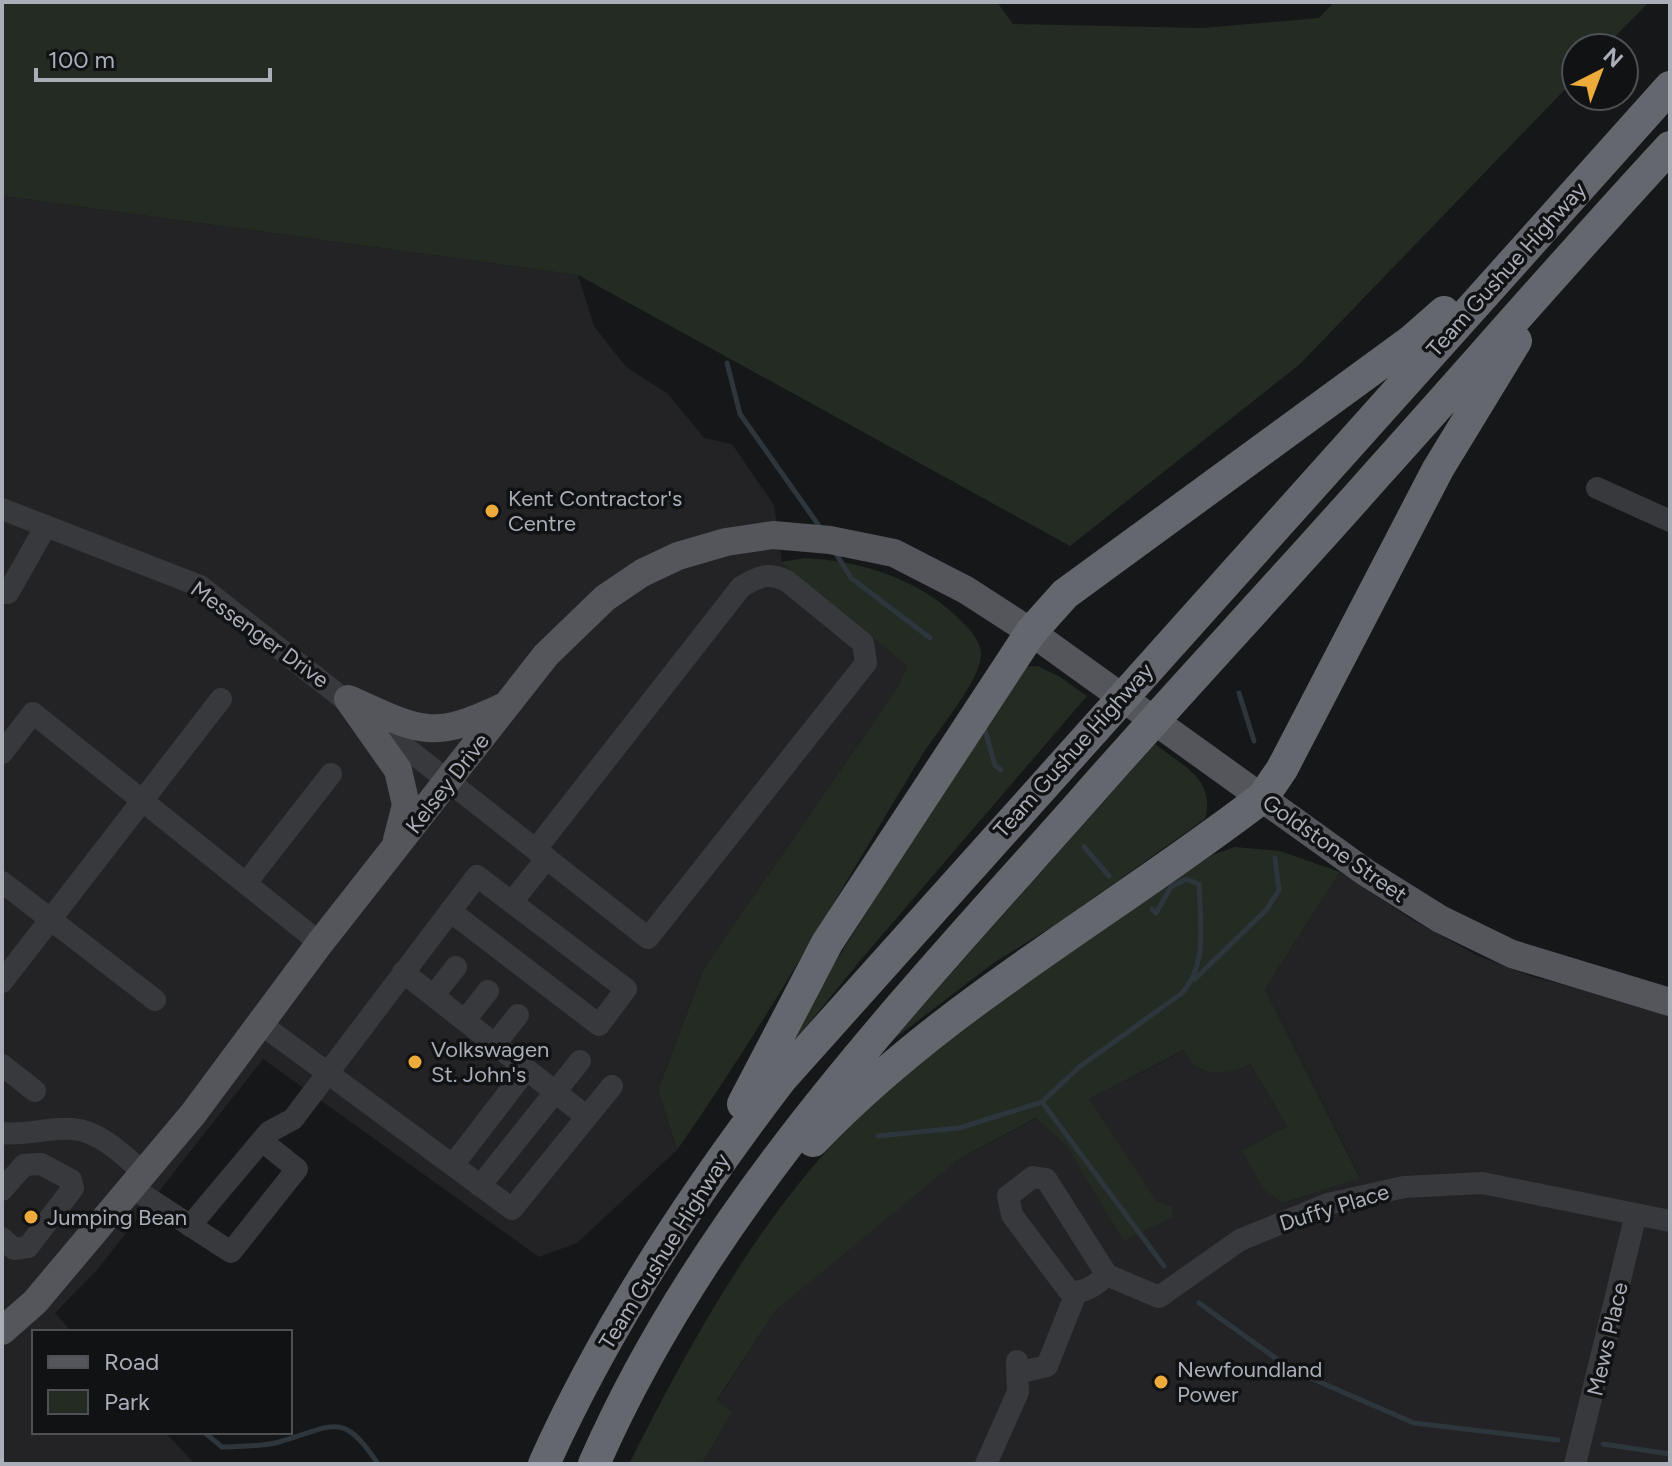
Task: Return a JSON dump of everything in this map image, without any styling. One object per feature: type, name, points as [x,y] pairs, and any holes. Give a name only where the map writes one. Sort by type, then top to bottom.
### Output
[{"type":"highway","name":"Team Gushue Highway","points":[[544,1464],[593,1367],[697,1195],[801,1055],[1670,87]]},
{"type":"highway","name":"Team Gushue Highway","points":[[594,1464],[674,1311],[717,1242],[772,1163],[832,1088],[1185,685],[1670,147]]},
{"type":"highway","points":[[697,1195],[827,943],[1031,632],[1065,594],[1411,341],[1547,224]]},
{"type":"highway","points":[[717,1242],[838,1114],[891,1067],[980,997],[1263,797],[1282,769],[1438,469],[1575,250]]},
{"type":"main road","name":"Kelsey Drive","points":[[2,1331],[35,1302],[138,1180],[507,705],[556,645],[605,598],[642,573],[678,556],[726,542],[773,535],[830,540],[894,553],[966,590],[1031,632]]},
{"type":"main road","name":"Goldstone Street","points":[[1031,632],[1395,892],[1474,937],[1576,977],[1670,1002]]},
{"type":"main road","points":[[348,699],[412,728],[427,730],[455,728],[507,705]]},
{"type":"main road","points":[[348,699],[388,753],[403,786],[406,805],[394,853]]},
{"type":"street","points":[[1597,488],[1670,521]]},
{"type":"street","name":"Messenger Drive","points":[[2,509],[200,586],[542,854]]},
{"type":"street","points":[[4,597],[46,526]]},
{"type":"street","points":[[512,902],[542,854],[741,587],[759,576],[774,575],[787,581],[863,643],[866,663],[648,938],[542,854]]},
{"type":"street","points":[[2,982],[221,699]]},
{"type":"street","points":[[2,753],[33,713],[320,943]]},
{"type":"street","points":[[246,883],[331,774]]},
{"type":"street","points":[[190,1226],[269,1132],[293,1119],[326,1072],[403,972],[450,911],[477,876],[626,989],[599,1025],[450,911]]},
{"type":"street","points":[[2,882],[155,1000]]},
{"type":"street","points":[[433,996],[456,967]]},
{"type":"street","points":[[403,972],[587,1117]]},
{"type":"street","points":[[465,1020],[488,991]]},
{"type":"street","points":[[495,1044],[518,1015]]},
{"type":"street","points":[[261,1024],[512,1209],[612,1086]]},
{"type":"street","points":[[480,1186],[580,1061]]},
{"type":"street","points":[[2,1065],[35,1091]]},
{"type":"street","points":[[453,1165],[526,1070]]},
{"type":"street","points":[[2,1133],[74,1129],[96,1137],[190,1226],[231,1252],[297,1169],[262,1141]]},
{"type":"street","points":[[40,1132],[41,1164]]},
{"type":"street","points":[[2,1190],[24,1165],[41,1164],[71,1180],[71,1192],[28,1247],[14,1249],[2,1238]]},
{"type":"street","points":[[1039,1176],[1051,1185],[1107,1275],[1097,1284],[1076,1293],[1069,1291],[1007,1204],[1008,1196],[1033,1177],[1039,1176]]},
{"type":"street","name":"Duffy Place","points":[[1107,1275],[1159,1297],[1240,1240],[1328,1204],[1404,1187],[1482,1183],[1670,1221]]},
{"type":"street","name":"Mews Place","points":[[1575,1464],[1636,1214]]},
{"type":"street","points":[[986,1464],[1018,1392],[1017,1367],[1047,1366],[1076,1293]]},
{"type":"shaded area","points":[[2,196],[578,275],[594,326],[626,367],[668,394],[704,438],[732,444],[774,505],[782,562],[907,666],[899,685],[704,968],[658,1090],[677,1150],[577,1243],[539,1257],[263,1059],[97,1270],[55,1313],[70,1330],[32,1330],[32,1434],[167,1434],[195,1464],[2,1464]]},
{"type":"shaded area","points":[[1340,872],[1411,919],[1478,956],[1533,977],[1670,1012],[1670,1464],[702,1464],[732,1412],[717,1401],[776,1310],[824,1267],[959,1159],[1037,1118],[1089,1099],[1185,1050],[1250,1064],[1287,1126],[1243,1151],[1284,1203],[1360,1177],[1265,989]]},
{"type":"green space","points":[[2,2],[997,2],[1013,24],[1202,28],[1319,18],[1334,2],[1649,2],[1620,32],[1560,32],[1560,95],[1300,364],[1070,546],[578,275],[2,196]]},
{"type":"green space","points":[[804,558],[869,568],[929,595],[972,633],[980,649],[980,664],[967,691],[921,757],[772,1005],[677,1150],[658,1090],[704,968],[899,685],[907,666],[781,562]]},
{"type":"green space","points":[[1038,666],[1087,696],[859,962],[754,1091],[1021,667]]},
{"type":"green space","points":[[1155,744],[1186,767],[1201,783],[1206,794],[1205,819],[1055,925],[995,962],[890,1042]]},
{"type":"green space","points":[[1235,847],[1280,851],[1340,872],[1265,989],[1360,1178],[1283,1203],[1263,1188],[1242,1151],[1287,1126],[1250,1064],[1232,1071],[1213,1072],[1196,1066],[1184,1050],[1089,1099],[1156,1201],[1172,1207],[1173,1217],[1124,1241],[1066,1145],[1036,1118],[959,1159],[776,1310],[717,1400],[732,1412],[702,1464],[629,1464],[718,1300],[770,1221],[829,1148],[871,1105],[916,1064],[1012,991],[1212,855]]},
{"type":"waterway","points":[[727,363],[740,414],[822,530]]},
{"type":"waterway","points":[[835,552],[851,578],[930,638]]},
{"type":"waterway","points":[[1239,693],[1254,741]]},
{"type":"waterway","points":[[984,727],[995,765],[1001,770]]},
{"type":"waterway","points":[[1084,847],[1109,876]]},
{"type":"waterway","points":[[1195,979],[1267,909],[1279,890],[1275,858]]},
{"type":"waterway","points":[[1042,1102],[1078,1068],[1182,993],[1190,982],[1201,942],[1199,884],[1186,879],[1171,887],[1156,913],[1152,909]]},
{"type":"waterway","points":[[878,1136],[959,1128],[1042,1102],[1164,1266]]},
{"type":"waterway","points":[[1199,1303],[1292,1370],[1414,1423],[1558,1440]]},
{"type":"waterway","points":[[206,1434],[222,1447],[243,1446],[272,1444],[335,1427],[355,1435],[378,1464]]},
{"type":"waterway","points":[[1603,1444],[1670,1454]]},
{"type":"place","name":"Kent Contractor's Centre","points":[[492,511]]},
{"type":"place","name":"Volkswagen St. John's","points":[[415,1062]]},
{"type":"place","name":"Jumping Bean","points":[[31,1217]]},
{"type":"place","name":"Newfoundland Power","points":[[1161,1382]]}]
